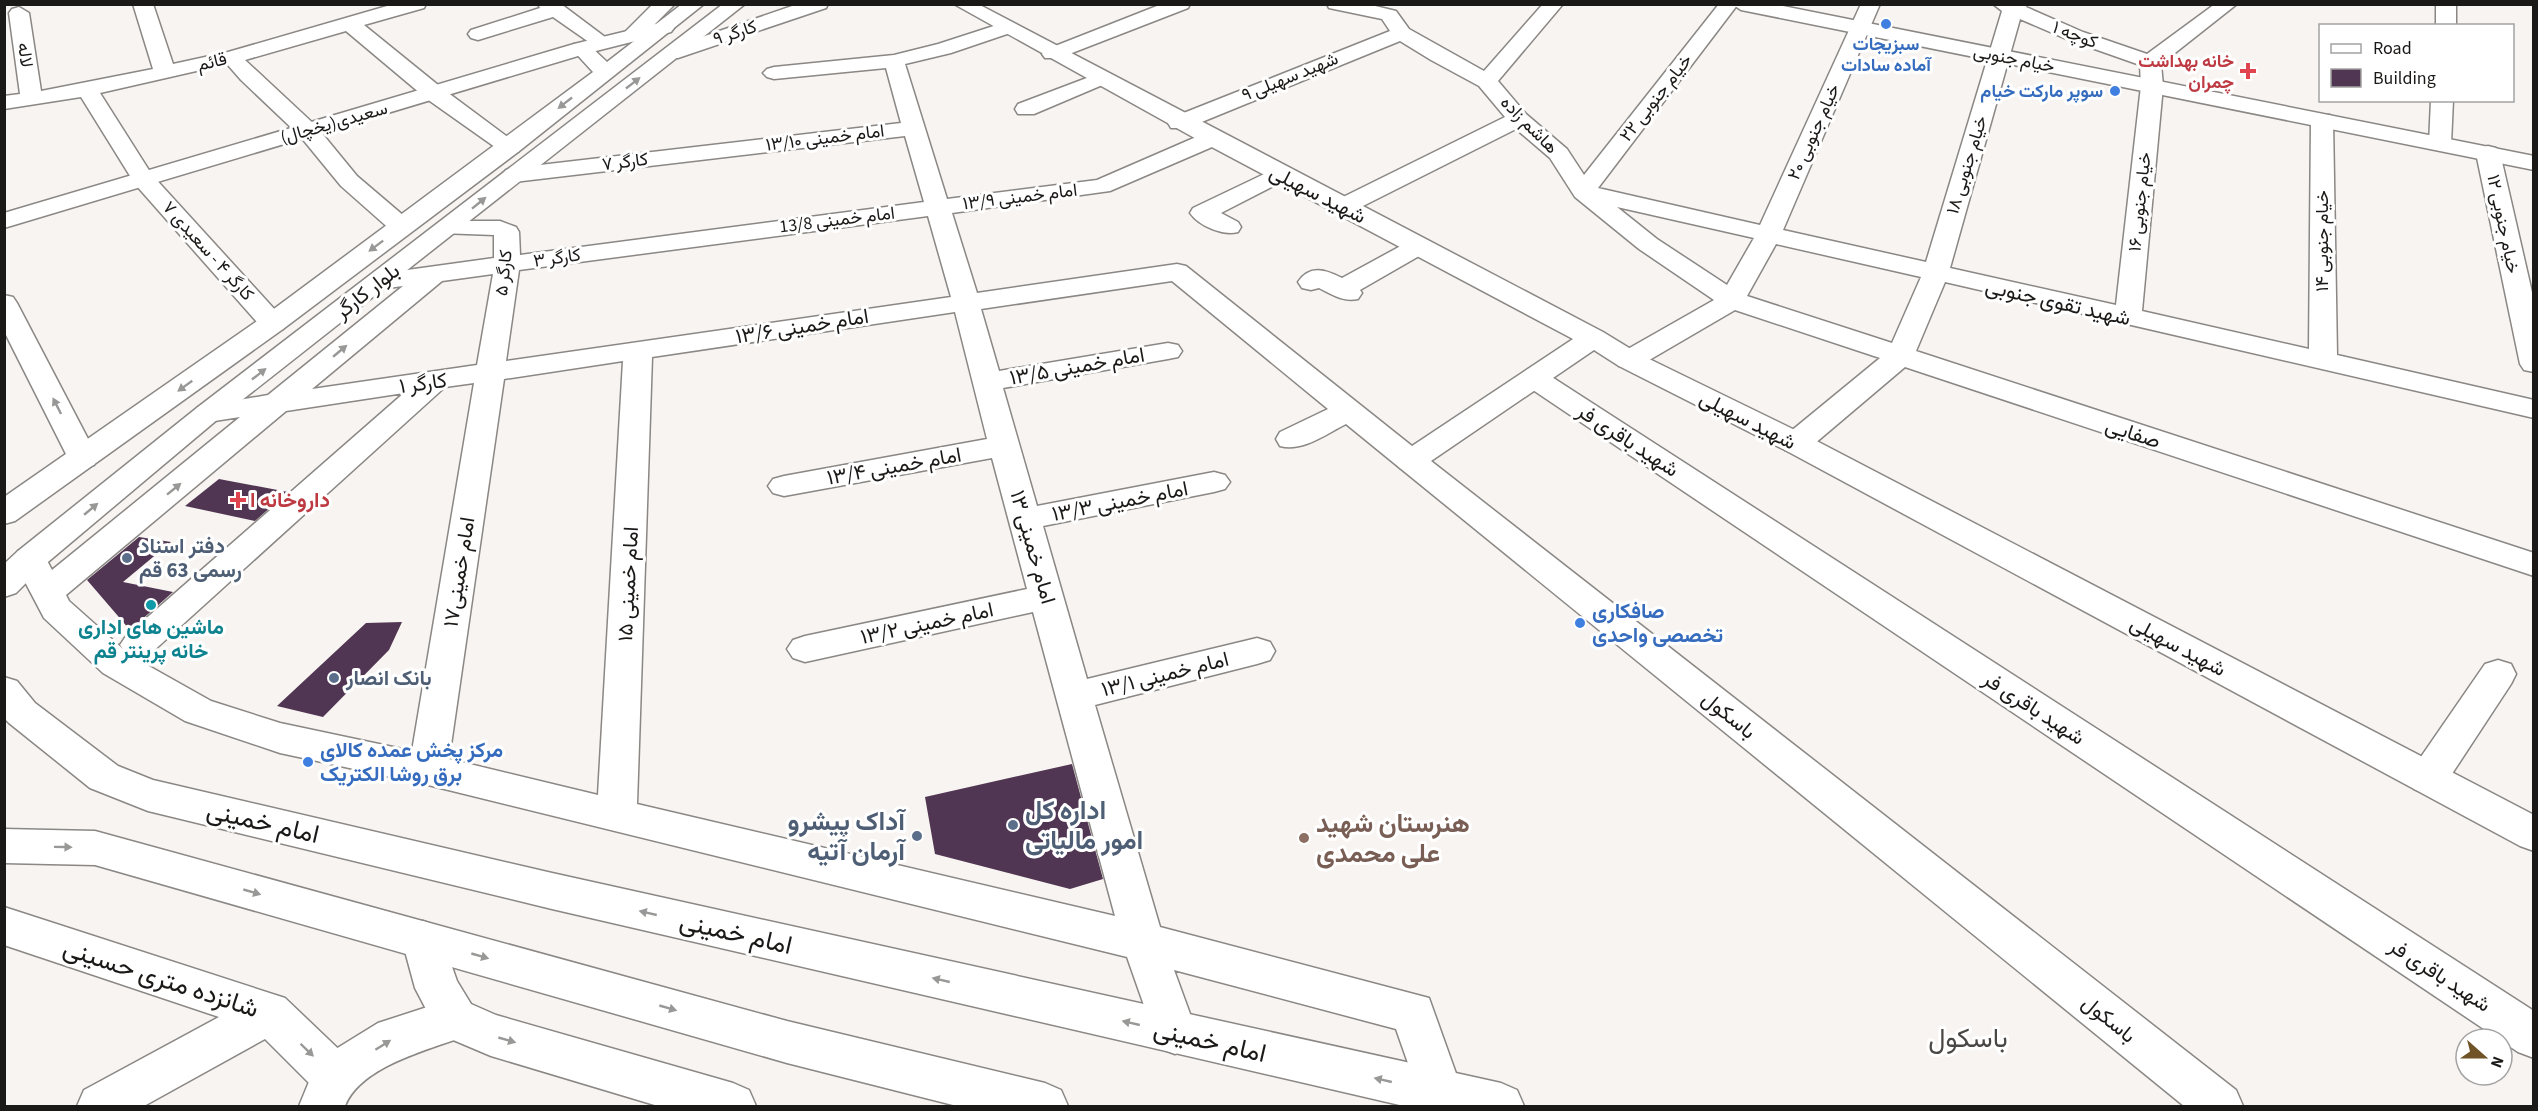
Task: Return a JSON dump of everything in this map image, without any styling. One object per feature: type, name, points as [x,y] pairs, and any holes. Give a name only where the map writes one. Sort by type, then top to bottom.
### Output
[{"type":"street","points":[[143,4],[165,73]]},
{"type":"street","name":"قائم","points":[[4,103],[87,90],[232,57],[417,4]]},
{"type":"street","name":"بلوار کارگر","points":[[4,513],[273,323],[510,147],[605,72],[665,16],[695,4]]},
{"type":"street","name":"بلوار کارگر","points":[[4,585],[39,576],[166,447],[736,4]]},
{"type":"street","name":"کارگر ۹","points":[[671,54],[819,4]]},
{"type":"street","name":"شهید سهیلی","points":[[963,4],[1179,123],[1344,206],[1417,247],[1593,338],[1629,360],[1796,443],[2534,834]]},
{"type":"street","points":[[1052,54],[1181,4]]},
{"type":"street","name":"هاشم زاده","points":[[1336,4],[1397,17],[1438,56],[1487,81],[1518,119],[1559,154],[1583,192],[1648,244],[1732,300]]},
{"type":"street","points":[[1487,81],[1554,4]]},
{"type":"street","name":"خیام جنوبی ۲۲","points":[[1583,192],[1729,4]]},
{"type":"street","name":"خیام جنوبی","points":[[1741,4],[2534,163]]},
{"type":"street","name":"خیام جنوبی ۲۰","points":[[1732,300],[1768,235],[1871,4]]},
{"type":"street","points":[[2150,62],[2228,4]]},
{"type":"street","points":[[2446,4],[2446,24]]},
{"type":"street","name":"کوچه ۱","points":[[2011,6],[2076,36],[2150,62]]},
{"type":"street","name":"خیام جنوبی ۱۸","points":[[1900,356],[1935,274],[2000,56],[2011,6]]},
{"type":"street","points":[[478,34],[551,7],[592,46],[605,72]]},
{"type":"street","name":"لاله","points":[[19,13],[31,98]]},
{"type":"street","name":"سعیدی(یخچال)","points":[[4,221],[632,36],[665,16]]},
{"type":"street","name":"شهید سهیلی ۹","points":[[1179,123],[1280,80],[1397,17]]},
{"type":"street","points":[[351,24],[435,94],[510,147]]},
{"type":"street","points":[[774,73],[841,75],[944,49],[1006,28]]},
{"type":"street","points":[[918,35],[944,49]]},
{"type":"street","points":[[232,57],[248,76],[308,131],[349,181],[402,226]]},
{"type":"street","name":"امام خمینی ۱۳","points":[[894,61],[966,301],[1073,696],[1143,942],[1174,1033]]},
{"type":"street","name":"خیام جنوبی ۱۶","points":[[2128,318],[2152,86],[2150,62]]},
{"type":"street","points":[[1026,109],[1100,80]]},
{"type":"street","name":"کارگر ۴ - سعیدی ۷","points":[[87,90],[143,179],[273,323]]},
{"type":"street","points":[[2440,144],[2442,102]]},
{"type":"street","points":[[1344,206],[1518,119]]},
{"type":"street","name":"خیام جنوبی ۱۴","points":[[2322,120],[2323,362]]},
{"type":"street","name":"امام خمینی ۱۳/۱۰","points":[[736,149],[914,128]]},
{"type":"street","name":"امام خمینی ۱۳/۹","points":[[939,207],[1101,186],[1211,139]]},
{"type":"street","name":"کارگر ۷","points":[[514,175],[736,149]]},
{"type":"street","name":"خیام جنوبی ۱۲","points":[[2488,153],[2534,364]]},
{"type":"street","points":[[1229,227],[1202,213],[1279,174]]},
{"type":"street","name":"شهید تقوی جنوبی","points":[[1583,192],[2534,409]]},
{"type":"street","name":"امام خمینی 13/8","points":[[734,233],[939,207]]},
{"type":"street","points":[[490,227],[278,403],[39,576],[56,609],[116,664],[198,711],[280,738],[428,770],[1143,942],[1413,1013],[1440,1093]]},
{"type":"street","name":"کارگر ۵","points":[[449,228],[490,227],[501,228],[507,232],[507,265],[489,373]]},
{"type":"street","name":"کارگر ۳","points":[[380,281],[734,233]]},
{"type":"street","points":[[1311,282],[1319,277],[1345,291],[1417,247]]},
{"type":"street","name":"امام خمینی ۱۳/۶","points":[[638,351],[966,301],[1177,272],[1348,411]]},
{"type":"street","points":[[1629,360],[1732,300]]},
{"type":"street","name":"صفایی","points":[[1732,300],[2534,565]]},
{"type":"street","points":[[4,303],[83,458]]},
{"type":"street","points":[[1411,461],[1593,338]]},
{"type":"street","name":"کارگر ۱","points":[[208,413],[638,351]]},
{"type":"street","name":"امام خمینی ۱۵","points":[[617,816],[638,351]]},
{"type":"street","name":"امام خمینی ۱۳/۵","points":[[987,382],[1168,351]]},
{"type":"street","points":[[1796,443],[1900,356]]},
{"type":"street","name":"امام خمینی۱۷","points":[[428,770],[489,373]]},
{"type":"street","name":"شهید باقری فر","points":[[1534,378],[2534,1037]]},
{"type":"street","points":[[138,645],[435,381]]},
{"type":"street","points":[[1291,439],[1348,411]]},
{"type":"street","name":"باسکول","points":[[1348,411],[2220,1107]]},
{"type":"street","points":[[112,438],[86,468],[91,475],[105,475],[123,470],[166,447]]},
{"type":"street","name":"امام خمینی ۱۳/۴","points":[[784,486],[1004,446]]},
{"type":"street","name":"امام خمینی ۱۳/۳","points":[[1025,519],[1214,482]]},
{"type":"street","name":"امام خمینی ۱۳/۲","points":[[805,649],[1048,597]]},
{"type":"street","name":"امام خمینی ۱۳/۱","points":[[1073,696],[1257,651]]},
{"type":"street","points":[[2428,778],[2499,674]]},
{"type":"street","name":"امام خمینی","points":[[4,691],[22,713],[104,777],[148,795],[564,894],[1501,1107]]},
{"type":"street","points":[[4,846],[94,848],[788,1041],[1045,1107]]},
{"type":"street","name":"شانزده متری حسینی","points":[[4,926],[269,1013],[328,1091]]},
{"type":"street","points":[[423,940],[437,988],[455,1019],[491,1035],[733,1107]]},
{"type":"street","points":[[100,1107],[269,1013]]},
{"type":"street","points":[[328,1091],[394,1038],[455,1019]]},
{"type":"building","name":"داروخانه ا","points":[[219,479],[288,492],[255,521],[185,506]]},
{"type":"building","points":[[139,537],[171,542],[123,582],[173,592],[130,630],[87,580]]},
{"type":"building","name":"بانک انصار","points":[[402,622],[389,650],[323,717],[277,706],[366,623]]},
{"type":"building","name":"اداره کل امور مالیاتی","points":[[1072,764],[1103,879],[1070,889],[935,854],[925,797]]},
{"type":"place","name":"سبزیجات آماده سادات","points":[[1886,24]]},
{"type":"place","name":"خانه بهداشت چمران","points":[[2248,71]]},
{"type":"place","name":"سوپر مارکت خیام","points":[[2115,91]]},
{"type":"place","name":"داروخانه ا","points":[[238,500]]},
{"type":"place","name":"دفتر اسناد رسمی 63 قم","points":[[127,558]]},
{"type":"place","name":"ماشین های اداری خانه پرینتر قم","points":[[151,605]]},
{"type":"place","name":"صافکاری تخصصی واحدی","points":[[1580,623]]},
{"type":"place","name":"بانک انصار","points":[[334,678]]},
{"type":"place","name":"مرکز پخش عمده کالای برق روشا الکتریک","points":[[308,762]]},
{"type":"place","name":"اداره کل امور مالیاتی","points":[[1013,825]]},
{"type":"place","name":"آداک پیشرو آرمان آتیه","points":[[917,836]]},
{"type":"place","name":"هنرستان شهید علی محمدی","points":[[1304,838]]},
{"type":"district","name":"باسکول","points":[[1968,1038]]}]
